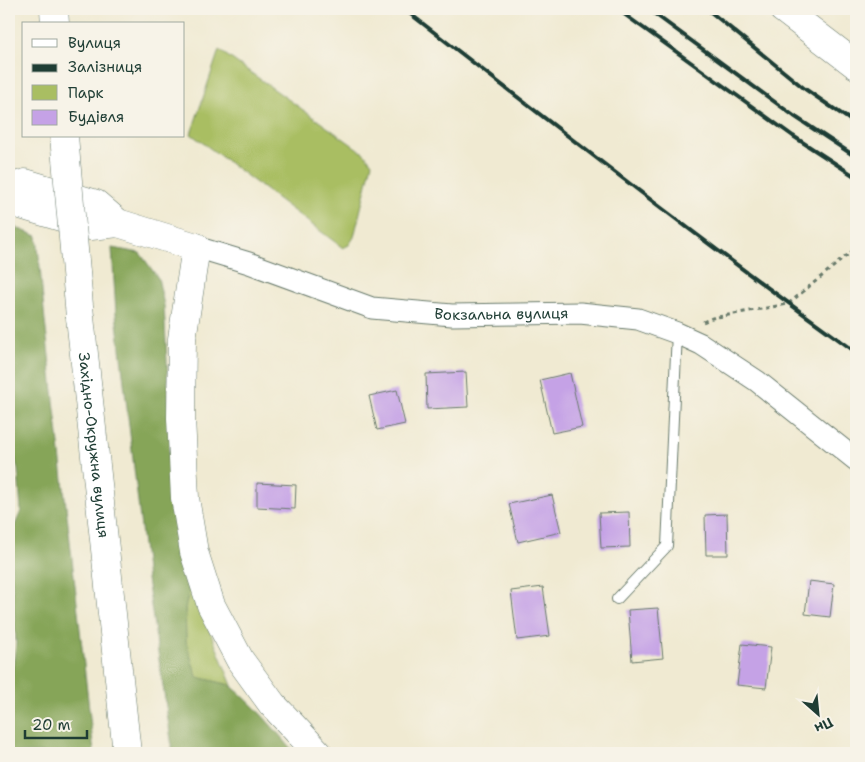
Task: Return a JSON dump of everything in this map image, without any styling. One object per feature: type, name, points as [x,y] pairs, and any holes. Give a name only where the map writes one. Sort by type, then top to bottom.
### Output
[{"type":"main road","points":[[54,9],[55,22]]},
{"type":"main road","points":[[783,9],[856,65]]},
{"type":"main road","name":"Західно-Окружна вулиця","points":[[64,138],[80,318],[127,753]]},
{"type":"main road","name":"Вокзальна вулиця","points":[[9,188],[26,183],[96,204],[118,223]]},
{"type":"main road","name":"Вокзальна вулиця","points":[[9,192],[21,205],[91,226],[118,223],[196,247]]},
{"type":"main road","points":[[196,247],[182,340],[181,398],[185,498],[194,552],[211,604],[240,660],[272,704],[318,753]]},
{"type":"street","name":"Вокзальна вулиця","points":[[196,247],[249,262],[372,308],[452,315],[580,313],[638,319],[678,333],[701,344],[757,381],[856,460]]},
{"type":"lane","points":[[617,599],[667,546],[678,333]]},
{"type":"path","points":[[678,333],[712,318],[788,304],[856,248]]},
{"type":"green space","points":[[219,50],[365,154],[372,163],[354,237],[349,245],[343,248],[191,134]]},
{"type":"green space","points":[[9,225],[37,236],[94,753],[9,753],[9,697],[16,643],[9,539],[21,511],[18,470],[9,433],[9,403],[13,395],[9,378]]},
{"type":"green space","points":[[112,248],[140,253],[158,278],[164,305],[172,455],[191,584],[185,608],[186,642],[197,677],[230,685],[256,709],[295,753],[173,753],[147,579],[116,314]]},
{"type":"green space","points":[[191,584],[233,688],[230,685],[197,677],[186,642],[185,608]]},
{"type":"building","points":[[466,372],[468,407],[427,409],[426,374]]},
{"type":"building","points":[[570,373],[582,427],[552,433],[540,380]]},
{"type":"building","points":[[397,390],[405,424],[377,430],[369,396]]},
{"type":"building","points":[[257,483],[296,485],[295,509],[257,507]]},
{"type":"building","points":[[552,495],[561,532],[518,542],[509,504]]},
{"type":"building","points":[[629,512],[630,547],[601,548],[599,513]]},
{"type":"building","points":[[727,514],[728,555],[706,555],[705,515]]},
{"type":"building","points":[[809,581],[834,584],[830,617],[805,614]]},
{"type":"building","points":[[543,587],[550,636],[517,640],[511,591]]},
{"type":"building","points":[[658,608],[663,658],[632,661],[628,610]]},
{"type":"building","points":[[742,644],[771,647],[766,688],[737,685]]},
{"type":"railway","points":[[404,9],[685,226],[856,352]]},
{"type":"railway","points":[[617,9],[793,136],[856,177]]},
{"type":"railway","points":[[648,9],[794,116],[856,157]]},
{"type":"railway","points":[[707,9],[805,89],[856,124]]}]
